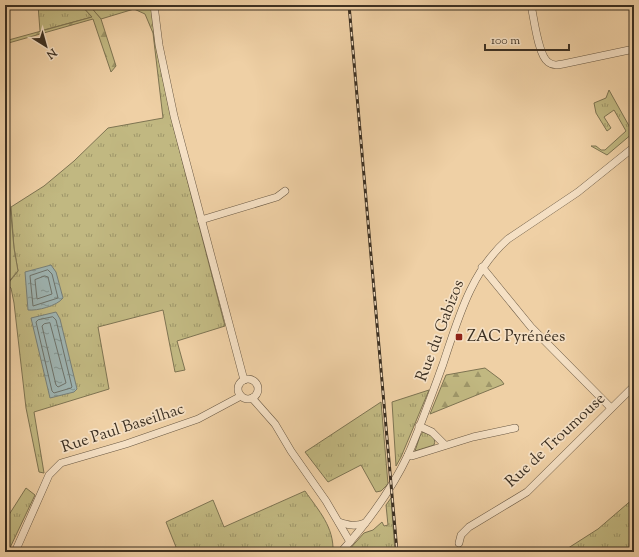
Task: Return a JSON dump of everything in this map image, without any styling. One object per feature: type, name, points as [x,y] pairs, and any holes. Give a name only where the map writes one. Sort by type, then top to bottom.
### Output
[{"type":"street","points":[[154,5],[159,45],[173,110],[244,380]]},
{"type":"street","points":[[531,5],[542,54],[548,62],[552,64],[564,64],[634,49]]},
{"type":"street","name":"Rue du Gabizos","points":[[341,552],[367,523],[394,482],[408,455],[463,304],[482,266],[498,247],[508,239],[578,192],[634,147]]},
{"type":"street","points":[[201,220],[277,197],[285,191]]},
{"type":"street","points":[[482,266],[531,327],[610,408]]},
{"type":"street","points":[[244,380],[251,380],[257,384],[257,392],[252,398],[248,399],[241,396],[239,393],[238,386],[244,380]]},
{"type":"street","name":"Rue de Troumouse","points":[[459,543],[461,535],[469,527],[527,492],[610,408],[634,386]]},
{"type":"street","name":"Rue Paul Baseilhac","points":[[15,552],[49,475],[61,463],[131,442],[198,419],[241,396]]},
{"type":"street","points":[[252,398],[275,424],[339,522],[350,542]]},
{"type":"street","points":[[419,426],[432,432],[444,445]]},
{"type":"street","points":[[408,455],[412,456],[444,445],[515,428]]},
{"type":"street","points":[[339,522],[350,526],[357,526],[367,523]]},
{"type":"green space","points":[[38,5],[81,5],[92,17],[40,31]]},
{"type":"green space","points":[[81,5],[89,5],[101,19],[116,66],[111,72],[93,19],[5,44],[5,41],[92,17]]},
{"type":"green space","points":[[89,5],[151,5],[155,42],[171,117],[225,326],[177,341],[185,370],[175,372],[163,310],[98,327],[109,389],[34,412],[44,473],[39,472],[26,408],[14,303],[11,288],[7,285],[18,271],[14,248],[11,207],[44,186],[74,161],[108,128],[163,118],[153,33],[145,14],[134,9],[101,19]]},
{"type":"green space","points":[[609,90],[633,133],[607,155],[591,146],[596,146],[601,150],[605,150],[626,131],[614,110],[604,117],[611,128],[607,131],[596,113],[594,103],[606,98]]},
{"type":"green space","points":[[5,150],[14,248],[18,271],[5,286],[5,272],[9,251],[5,246],[5,191],[7,190]]},
{"type":"green space","points":[[485,368],[504,384],[430,414],[446,375]]},
{"type":"green space","points":[[429,390],[401,457],[396,466],[392,402]]},
{"type":"green space","points":[[381,402],[388,484],[381,491],[376,492],[361,465],[328,482],[305,452]]},
{"type":"green space","points":[[423,432],[434,438],[434,445],[415,451],[420,436]]},
{"type":"green space","points":[[26,488],[35,495],[8,552],[5,552],[5,521]]},
{"type":"green space","points":[[305,491],[325,520],[333,543],[333,552],[178,552],[166,522],[213,500],[224,527]]},
{"type":"green space","points":[[391,498],[395,552],[347,552],[364,533],[373,530],[382,522],[384,526],[388,525],[386,505]]},
{"type":"green space","points":[[634,498],[634,552],[562,552],[598,529]]},
{"type":"water","points":[[51,265],[56,272],[63,298],[47,307],[36,310],[28,310],[25,272]]},
{"type":"water","points":[[56,312],[60,319],[77,389],[74,392],[50,398],[31,318]]},
{"type":"railway","points":[[349,5],[397,552]]},
{"type":"place","name":"ZAC Pyrénées","points":[[459,337]]}]
